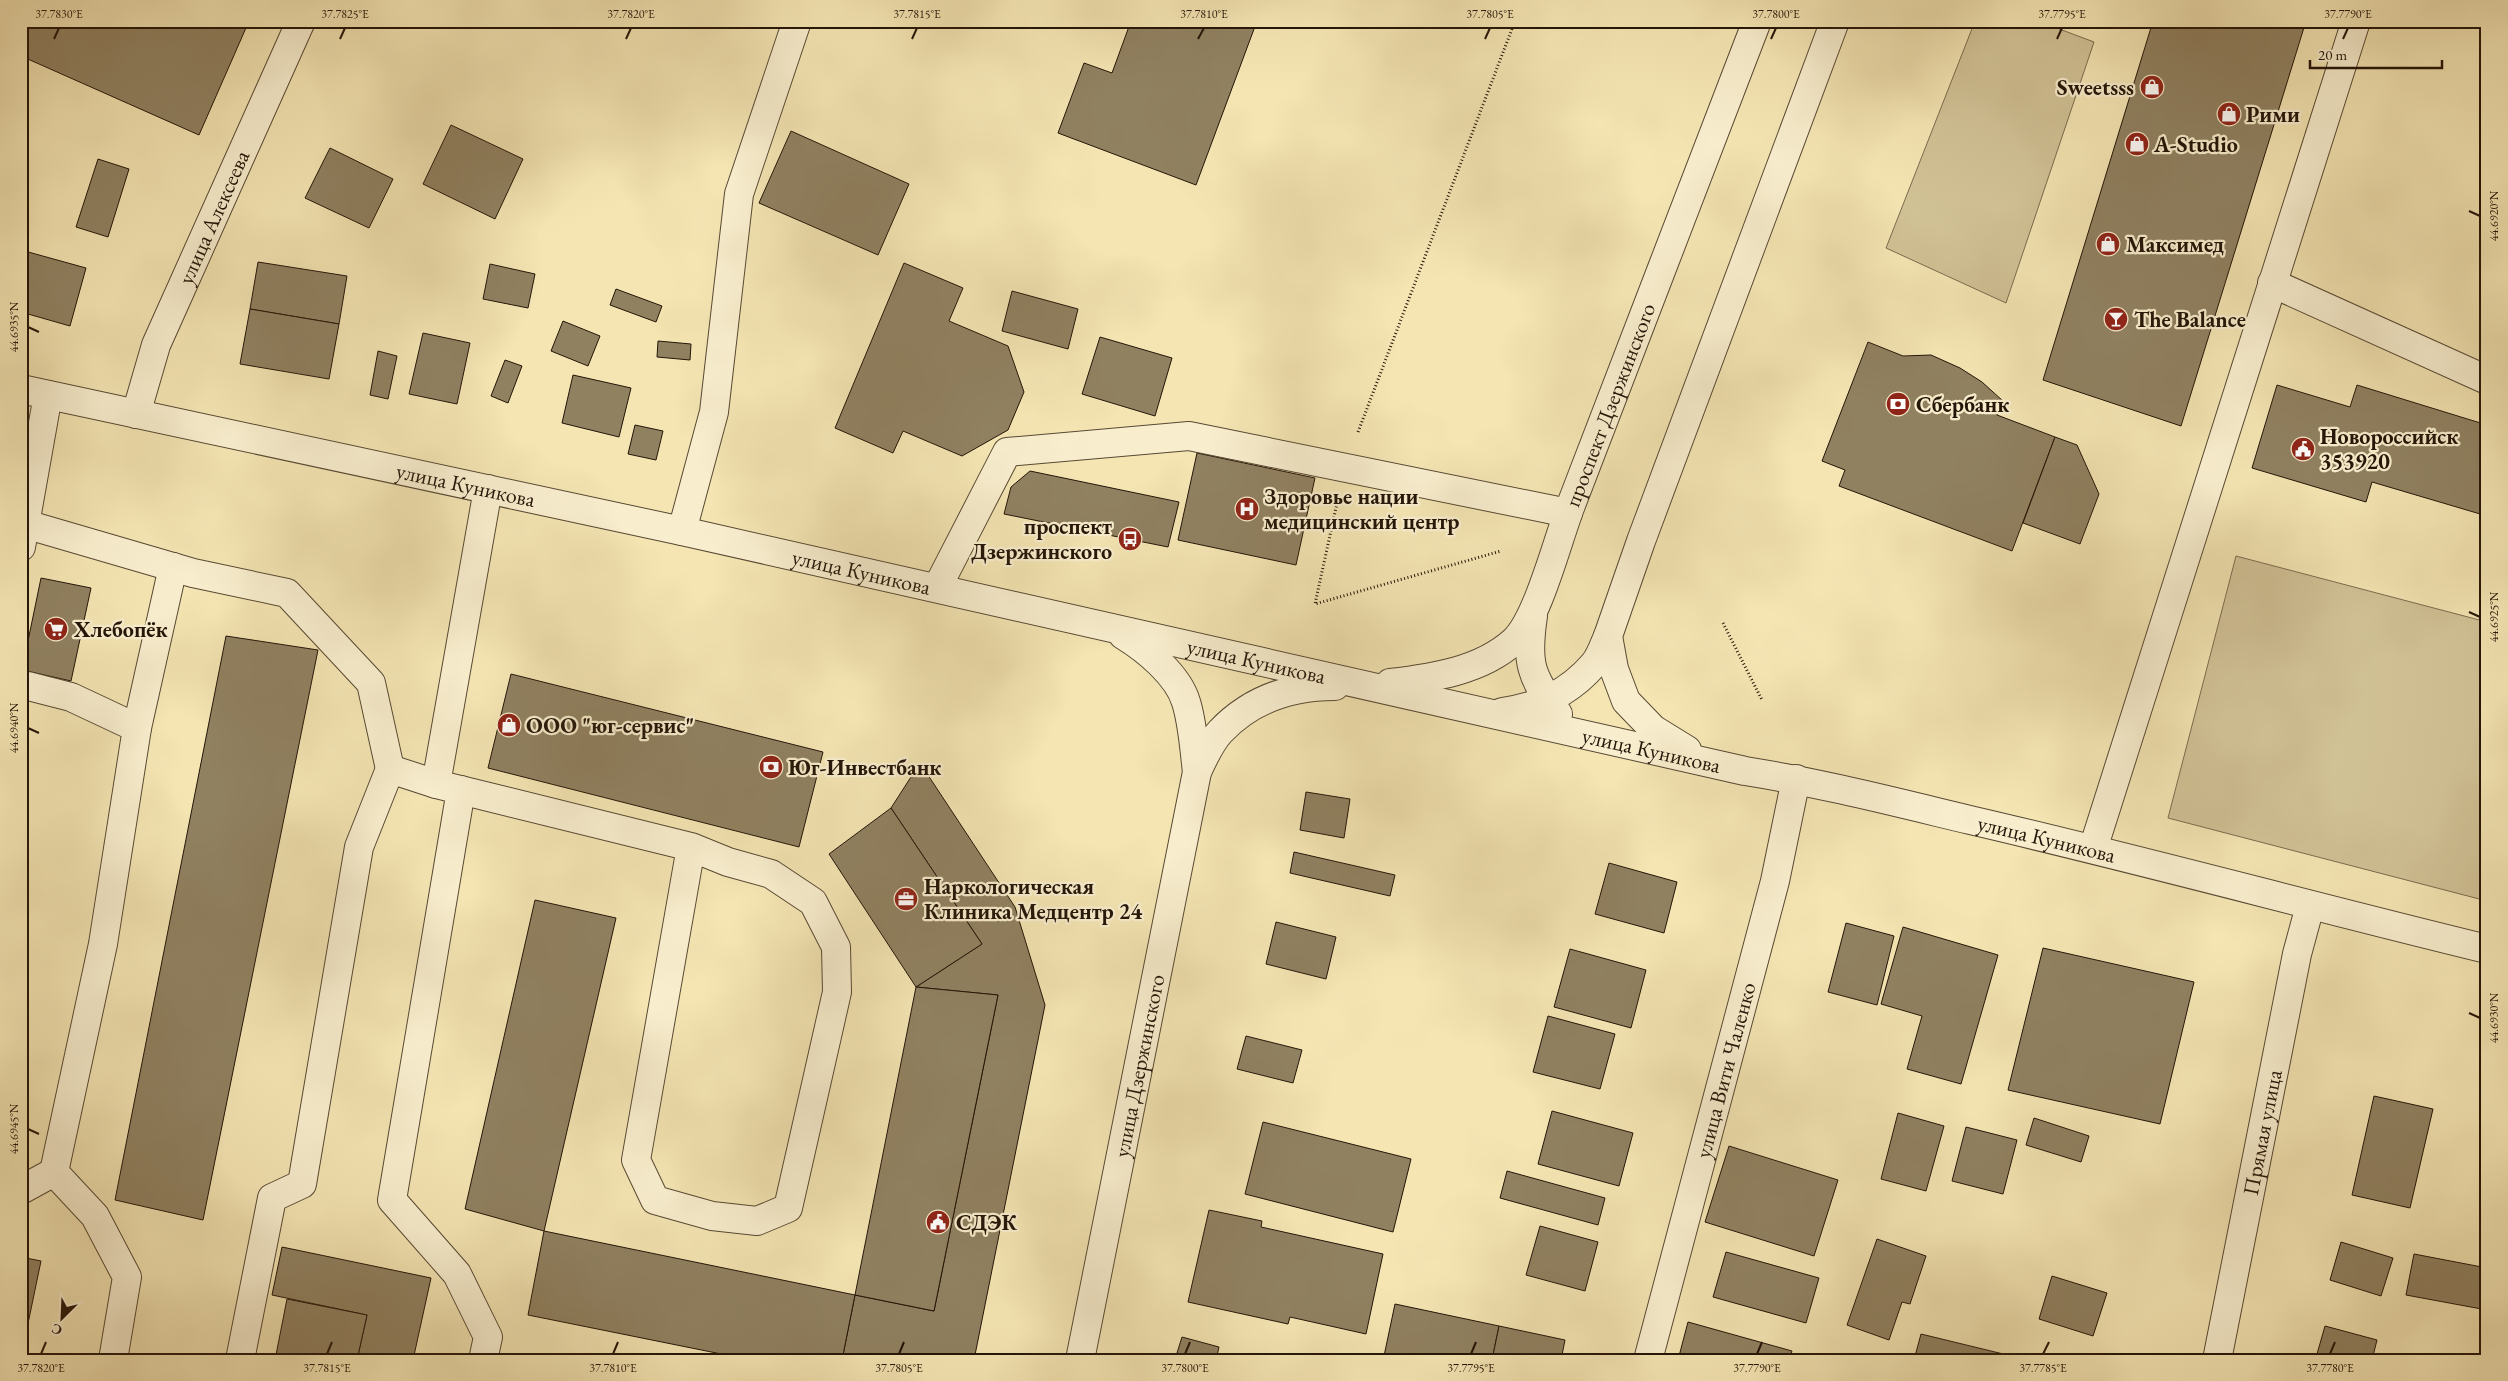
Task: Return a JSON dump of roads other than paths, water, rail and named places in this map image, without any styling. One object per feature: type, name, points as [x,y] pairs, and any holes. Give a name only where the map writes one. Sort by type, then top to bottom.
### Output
[{"type":"street","name":"улица Алексеева","points":[[136,414],[156,345],[301,21]]},
{"type":"street","points":[[682,531],[714,412],[739,194],[797,21]]},
{"type":"street","name":"проспект Дзержинского","points":[[1368,686],[1434,678],[1484,660],[1515,641],[1534,612],[1568,513],[1757,21]]},
{"type":"street","points":[[1493,714],[1527,709],[1557,697],[1595,663],[1608,636],[1641,541],[1835,21]]},
{"type":"street","points":[[2093,849],[2356,21]]},
{"type":"street","points":[[2272,283],[2487,380]]},
{"type":"street","name":"улица Куникова","points":[[21,390],[682,531],[1703,761],[1796,779],[2093,849],[2310,906],[2487,949]]},
{"type":"street","points":[[48,395],[23,536],[287,593],[371,683],[390,769],[359,847],[302,1184],[272,1198],[240,1360]]},
{"type":"street","points":[[937,588],[1007,452],[1189,436],[1568,513]]},
{"type":"street","points":[[483,1360],[488,1337],[457,1274],[392,1200],[488,489]]},
{"type":"street","points":[[21,1190],[54,1172],[103,944],[137,728],[173,567]]},
{"type":"street","points":[[1534,612],[1528,648],[1533,674],[1542,694],[1560,717],[1587,735]]},
{"type":"street","points":[[1108,627],[1144,648],[1169,675],[1186,700],[1196,772]]},
{"type":"street","points":[[1608,636],[1614,669],[1626,701],[1653,729],[1703,761]]},
{"type":"street","points":[[21,687],[28,686],[71,697],[137,728]]},
{"type":"street","points":[[1196,772],[1220,732],[1247,709],[1269,696],[1318,686],[1368,686]]},
{"type":"street","points":[[390,769],[449,787],[691,848],[728,862],[771,874],[813,902],[836,947],[837,992],[788,1208],[757,1221],[712,1216],[655,1200],[636,1160],[691,848]]},
{"type":"street","name":"улица Дзержинского","points":[[1080,1360],[1196,772]]},
{"type":"street","name":"улица Вити Чаленко","points":[[1648,1360],[1776,881],[1796,779]]},
{"type":"street","name":"Прямая улица","points":[[2217,1360],[2296,964],[2310,906]]},
{"type":"street","points":[[54,1172],[95,1216],[127,1276],[113,1360]]},
{"type":"place","name":"Sweetsss","points":[[2152,87]]},
{"type":"place","name":"Рими","points":[[2229,114]]},
{"type":"place","name":"A-Studio","points":[[2137,144]]},
{"type":"place","name":"Максимед","points":[[2108,244]]},
{"type":"place","name":"The Balance","points":[[2116,319]]},
{"type":"place","name":"Сбербанк","points":[[1898,404]]},
{"type":"place","name":"Новороссийск 353920","points":[[2303,449]]},
{"type":"place","name":"Здоровье нации медицинский центр","points":[[1247,509]]},
{"type":"place","name":"проспект Дзержинского","points":[[1130,539]]},
{"type":"place","name":"Хлебопёк","points":[[56,629]]},
{"type":"place","name":"ООО \"юг-сервис\"","points":[[509,725]]},
{"type":"place","name":"Юг-Инвестбанк","points":[[771,767]]},
{"type":"place","name":"Наркологическая Клиника Медцентр 24","points":[[906,899]]},
{"type":"place","name":"СДЭК","points":[[938,1222]]}]
